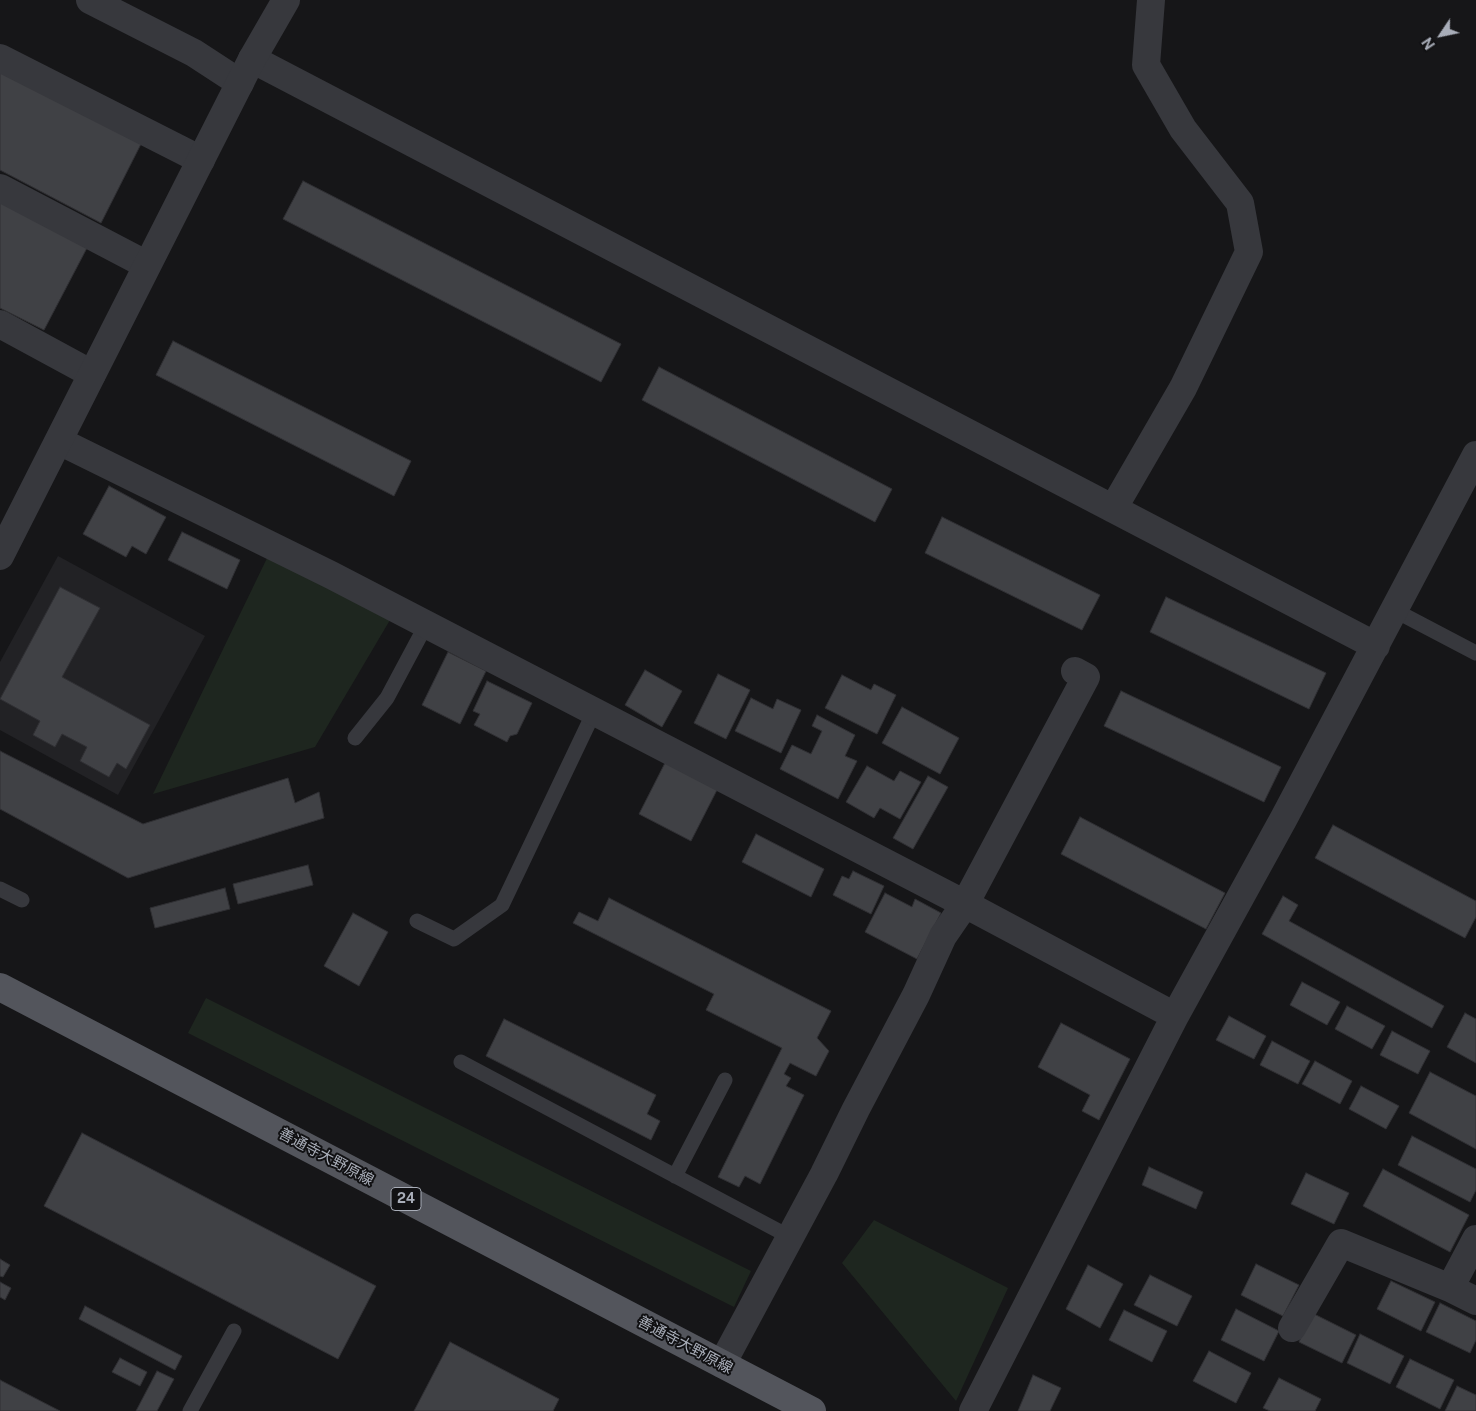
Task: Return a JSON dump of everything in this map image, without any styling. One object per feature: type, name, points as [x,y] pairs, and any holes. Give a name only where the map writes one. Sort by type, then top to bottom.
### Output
[{"type":"main road","name":"善通寺大野原線","points":[[0,987],[812,1411]]},
{"type":"street","points":[[90,0],[194,53],[240,83]]},
{"type":"street","points":[[0,556],[252,59],[286,0]]},
{"type":"street","points":[[1113,510],[1183,388],[1249,252],[1240,203],[1183,130],[1146,65],[1151,0]]},
{"type":"street","points":[[0,58],[201,160]]},
{"type":"street","points":[[252,59],[1376,646]]},
{"type":"street","points":[[0,188],[147,265]]},
{"type":"street","points":[[0,324],[92,374]]},
{"type":"street","points":[[59,441],[426,624],[965,904],[1175,1016]]},
{"type":"street","points":[[974,1411],[1175,1016],[1376,646],[1476,455]]},
{"type":"street","points":[[722,1364],[824,1174],[916,995],[943,936],[965,904],[1086,677],[1075,672]]},
{"type":"street","points":[[1450,1288],[1476,1239]]},
{"type":"street","points":[[1292,1328],[1342,1243],[1450,1288],[1476,1301]]},
{"type":"lane","points":[[1394,610],[1476,653]]},
{"type":"lane","points":[[356,738],[387,698],[426,624]]},
{"type":"lane","points":[[417,921],[454,939],[502,905],[594,712]]},
{"type":"lane","points":[[0,889],[22,900]]},
{"type":"lane","points":[[461,1062],[790,1237]]},
{"type":"lane","points":[[674,1176],[725,1080]]},
{"type":"lane","points":[[190,1411],[234,1331]]},
{"type":"shaded area","points":[[269,554],[390,620],[315,747],[153,794]]},
{"type":"shaded area","points":[[58,556],[205,636],[118,795],[0,730],[0,662]]},
{"type":"shaded area","points":[[206,998],[751,1271],[734,1307],[188,1033]]},
{"type":"shaded area","points":[[874,1220],[1008,1288],[956,1401],[842,1263]]},
{"type":"building","points":[[0,72],[141,144],[101,223],[0,170]]},
{"type":"building","points":[[303,181],[621,344],[601,382],[283,219]]},
{"type":"building","points":[[0,202],[88,246],[44,330],[0,308]]},
{"type":"building","points":[[173,341],[411,461],[394,496],[156,375]]},
{"type":"building","points":[[659,367],[892,489],[875,522],[642,400]]},
{"type":"building","points":[[109,486],[166,517],[146,554],[132,546],[126,557],[83,534]]},
{"type":"building","points":[[942,517],[1100,595],[1082,630],[925,553]]},
{"type":"building","points":[[182,532],[240,560],[227,589],[168,560]]},
{"type":"building","points":[[60,587],[100,608],[62,677],[150,725],[126,769],[117,763],[109,777],[80,761],[87,747],[62,734],[55,747],[33,735],[40,721],[0,699]]},
{"type":"building","points":[[1166,597],[1326,673],[1309,709],[1150,632]]},
{"type":"building","points":[[448,652],[486,671],[460,724],[422,705]]},
{"type":"building","points":[[645,670],[682,691],[662,727],[625,705]]},
{"type":"building","points":[[718,674],[750,690],[726,739],[694,723]]},
{"type":"building","points":[[842,675],[871,690],[874,684],[896,695],[877,734],[825,708]]},
{"type":"building","points":[[487,681],[532,703],[517,734],[510,736],[507,742],[474,725],[480,714],[473,711]]},
{"type":"building","points":[[1121,691],[1281,767],[1264,802],[1104,726]]},
{"type":"building","points":[[751,698],[773,709],[777,699],[801,710],[781,753],[735,731]]},
{"type":"building","points":[[902,707],[959,738],[940,774],[882,743]]},
{"type":"building","points":[[817,715],[855,735],[845,756],[857,761],[838,799],[780,769],[792,745],[811,754],[822,731],[812,726]]},
{"type":"building","points":[[0,751],[143,824],[288,778],[295,803],[319,792],[324,818],[128,878],[0,809]]},
{"type":"building","points":[[666,761],[718,788],[691,841],[639,814]]},
{"type":"building","points":[[867,766],[894,781],[900,771],[921,782],[900,819],[880,808],[874,818],[846,802]]},
{"type":"building","points":[[928,776],[948,787],[913,849],[893,838]]},
{"type":"building","points":[[1080,817],[1225,893],[1206,929],[1061,854]]},
{"type":"building","points":[[1333,825],[1476,901],[1476,917],[1465,938],[1315,858]]},
{"type":"building","points":[[756,834],[824,869],[811,897],[742,862]]},
{"type":"building","points":[[308,865],[313,885],[238,904],[233,884]]},
{"type":"building","points":[[853,871],[884,886],[871,914],[833,895],[842,876],[849,879]]},
{"type":"building","points":[[225,888],[230,909],[155,928],[150,908]]},
{"type":"building","points":[[885,893],[912,907],[915,899],[941,913],[917,959],[865,932]]},
{"type":"building","points":[[1283,896],[1298,905],[1289,921],[1444,1006],[1432,1028],[1262,934]]},
{"type":"building","points":[[609,898],[831,1011],[817,1038],[829,1051],[816,1076],[790,1063],[784,1074],[791,1078],[786,1086],[804,1095],[760,1184],[745,1176],[739,1187],[718,1177],[782,1048],[706,1010],[714,994],[573,923],[579,912],[598,921]]},
{"type":"building","points":[[353,913],[388,932],[359,986],[324,966]]},
{"type":"building","points":[[1302,982],[1340,1002],[1327,1025],[1290,1005]]},
{"type":"building","points":[[1347,1006],[1385,1026],[1372,1049],[1335,1029]]},
{"type":"building","points":[[1465,1013],[1476,1019],[1476,1063],[1447,1047]]},
{"type":"building","points":[[1229,1016],[1266,1036],[1254,1059],[1216,1040]]},
{"type":"building","points":[[504,1019],[656,1095],[647,1114],[660,1121],[651,1140],[486,1056]]},
{"type":"building","points":[[1061,1023],[1130,1059],[1099,1120],[1082,1111],[1090,1095],[1038,1067]]},
{"type":"building","points":[[1392,1031],[1430,1051],[1418,1074],[1380,1055]]},
{"type":"building","points":[[1272,1041],[1310,1061],[1298,1084],[1260,1065]]},
{"type":"building","points":[[1315,1061],[1352,1081],[1340,1104],[1302,1084]]},
{"type":"building","points":[[1430,1072],[1476,1096],[1476,1149],[1409,1113]]},
{"type":"building","points":[[1361,1086],[1399,1106],[1386,1129],[1349,1109]]},
{"type":"building","points":[[82,1133],[376,1286],[338,1359],[44,1206]]},
{"type":"building","points":[[1412,1136],[1476,1169],[1476,1190],[1470,1202],[1398,1165]]},
{"type":"building","points":[[1149,1167],[1203,1192],[1196,1209],[1142,1185]]},
{"type":"building","points":[[1383,1169],[1469,1215],[1450,1252],[1363,1206]]},
{"type":"building","points":[[1306,1173],[1349,1193],[1334,1224],[1291,1204]]},
{"type":"building","points":[[0,1259],[10,1265],[3,1277],[0,1276]]},
{"type":"building","points":[[1256,1264],[1299,1285],[1283,1316],[1241,1295]]},
{"type":"building","points":[[1088,1265],[1123,1284],[1100,1328],[1066,1309]]},
{"type":"building","points":[[1150,1275],[1192,1296],[1177,1326],[1134,1305]]},
{"type":"building","points":[[1391,1281],[1435,1302],[1421,1331],[1377,1309]]},
{"type":"building","points":[[0,1282],[11,1288],[5,1300],[0,1297]]},
{"type":"building","points":[[1440,1303],[1476,1321],[1476,1340],[1470,1353],[1426,1332]]},
{"type":"building","points":[[85,1306],[182,1356],[175,1370],[79,1319]]},
{"type":"building","points":[[1236,1309],[1279,1331],[1264,1361],[1221,1340]]},
{"type":"building","points":[[1124,1310],[1167,1331],[1152,1362],[1109,1340]]},
{"type":"building","points":[[1312,1313],[1356,1335],[1342,1363],[1299,1342]]},
{"type":"building","points":[[1360,1334],[1404,1356],[1390,1384],[1347,1363]]},
{"type":"building","points":[[450,1342],[559,1399],[553,1411],[414,1411]]},
{"type":"building","points":[[1209,1351],[1251,1373],[1236,1403],[1193,1381]]},
{"type":"building","points":[[120,1358],[147,1372],[140,1386],[112,1372]]},
{"type":"building","points":[[1410,1359],[1454,1380],[1440,1409],[1396,1387]]},
{"type":"building","points":[[157,1371],[174,1379],[157,1411],[136,1411]]},
{"type":"building","points":[[1033,1375],[1061,1388],[1050,1411],[1018,1411]]},
{"type":"building","points":[[1279,1378],[1321,1399],[1315,1411],[1270,1411],[1263,1408]]},
{"type":"building","points":[[0,1380],[60,1411],[0,1411]]},
{"type":"building","points":[[1457,1386],[1476,1395],[1476,1411],[1445,1411]]}]
